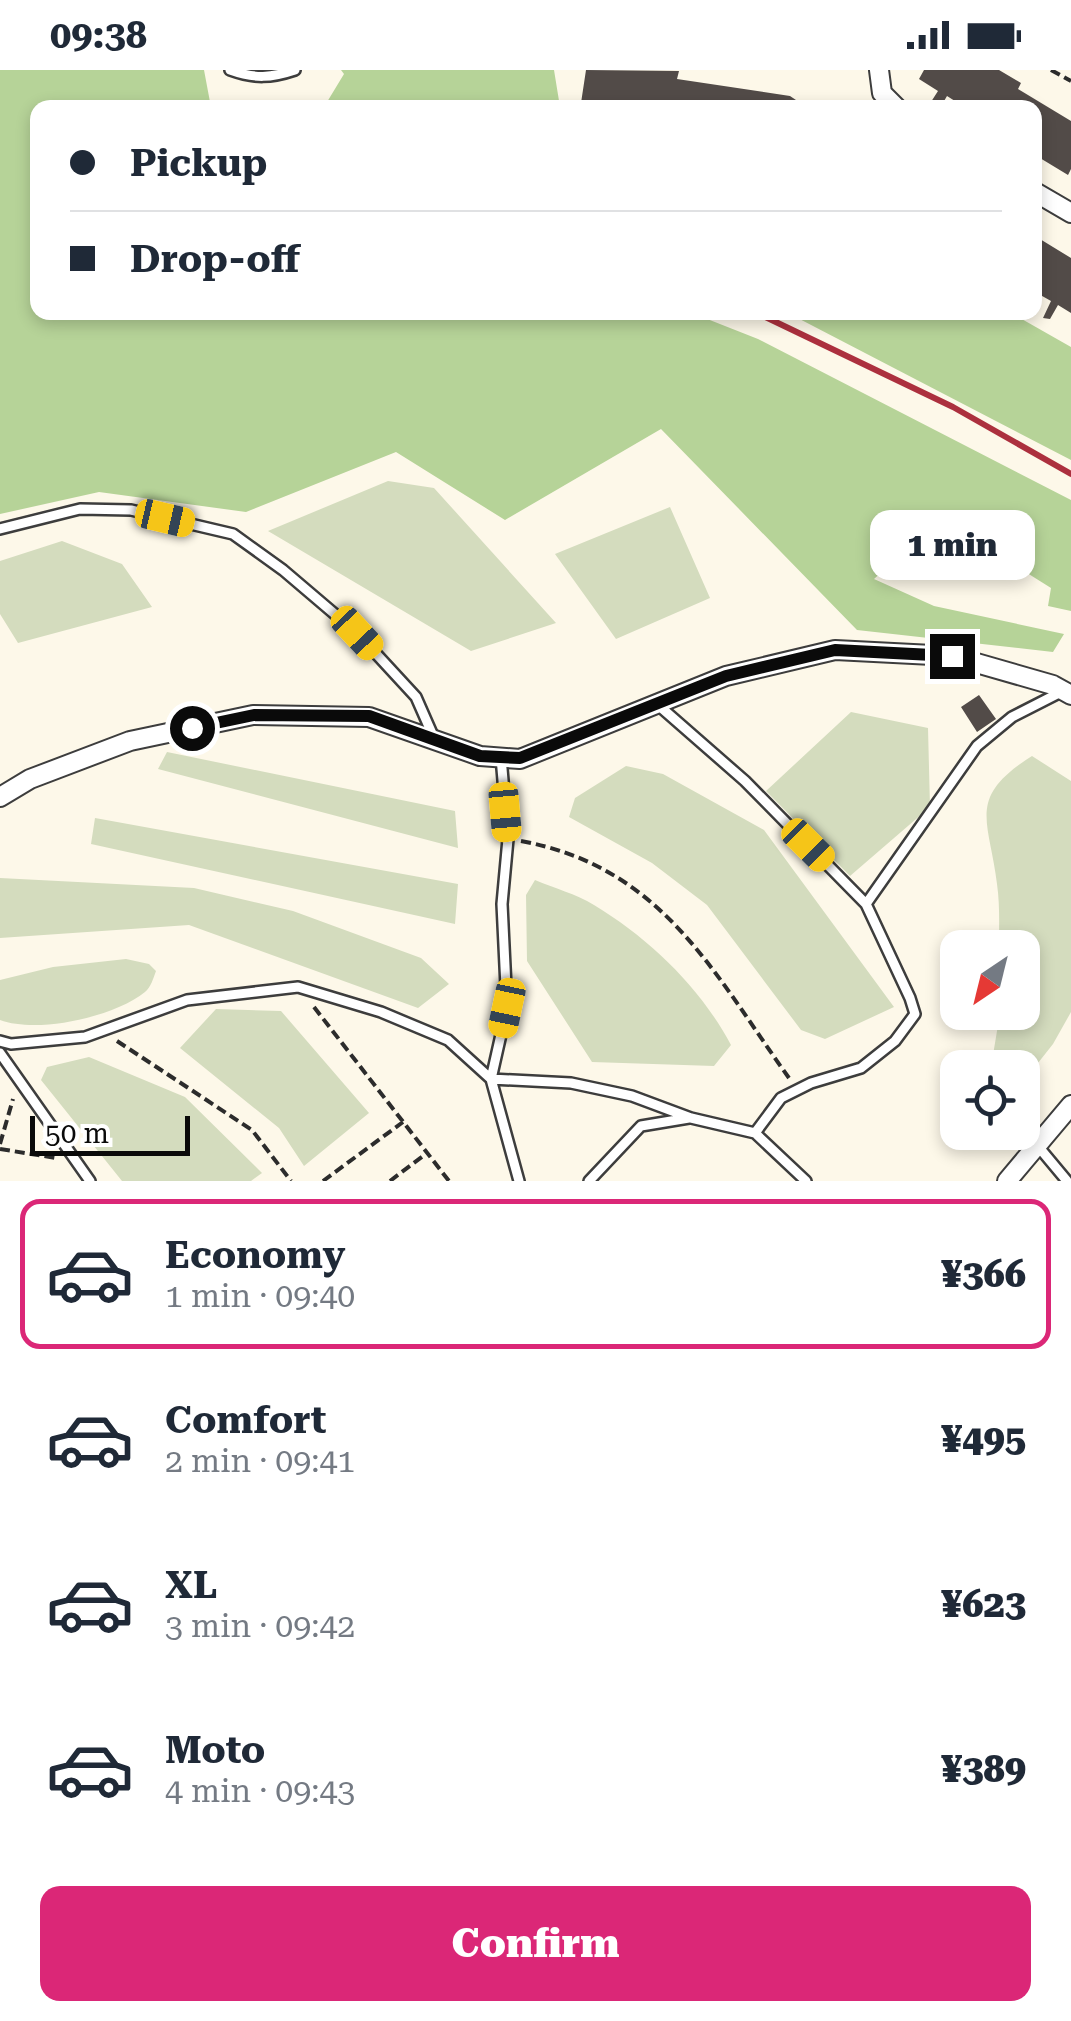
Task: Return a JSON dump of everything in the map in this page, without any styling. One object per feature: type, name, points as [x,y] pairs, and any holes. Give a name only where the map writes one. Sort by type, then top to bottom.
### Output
[{"type":"street","points":[[879,70],[882,92],[890,100]]},
{"type":"street","points":[[1042,196],[1071,213]]},
{"type":"street","points":[[0,797],[30,779],[130,741],[254,715],[369,716],[480,756],[520,758],[726,676],[835,650],[952,656],[1053,685],[1067,693]]},
{"type":"street","points":[[1040,1139],[1071,1105]]},
{"type":"street","points":[[1007,1181],[1031,1150]]},
{"type":"lane","points":[[230,70],[261,78],[295,70]]},
{"type":"lane","points":[[0,529],[80,509],[97,509],[130,510],[233,534],[283,570],[357,633],[416,696],[436,740]]},
{"type":"lane","points":[[866,904],[977,746],[1012,716],[1067,693]]},
{"type":"lane","points":[[657,704],[745,781],[866,904],[914,1014],[895,1042],[861,1068],[781,1098],[755,1133]]},
{"type":"lane","points":[[501,757],[508,839],[502,904],[507,1008],[492,1080],[519,1181]]},
{"type":"lane","points":[[0,1041],[11,1044],[85,1037],[187,1000],[298,986],[381,1012],[448,1040],[492,1080],[571,1082],[755,1133],[806,1181]]},
{"type":"lane","points":[[0,1053],[90,1181]]},
{"type":"lane","points":[[588,1181],[641,1126],[691,1118]]},
{"type":"lane","points":[[1040,1148],[1068,1181]]},
{"type":"path","points":[[1052,70],[1071,82]]},
{"type":"path","points":[[508,839],[555,847],[593,863],[630,884],[668,916],[729,988],[797,1090]]},
{"type":"path","points":[[298,986],[449,1181]]},
{"type":"path","points":[[100,1031],[252,1130],[291,1181]]},
{"type":"path","points":[[19,1080],[0,1146],[76,1160]]},
{"type":"path","points":[[323,1181],[403,1122]]},
{"type":"path","points":[[390,1181],[427,1153]]},
{"type":"green space","points":[[0,70],[204,70],[210,100],[30,100],[30,320],[710,320],[758,339],[1071,500],[1071,611],[1048,606],[1051,588],[940,518],[874,579],[934,606],[1064,634],[1053,652],[857,630],[661,429],[505,520],[396,452],[246,512],[99,492],[0,514]]},
{"type":"green space","points":[[341,70],[554,70],[559,100],[328,100],[344,74]]},
{"type":"green space","points":[[801,320],[1023,320],[1071,347],[1071,460]]},
{"type":"green space","points":[[388,481],[434,488],[556,623],[471,651],[268,531]]},
{"type":"green space","points":[[670,507],[710,598],[616,639],[555,554]]},
{"type":"green space","points":[[62,541],[122,564],[152,607],[18,643],[0,614],[0,561]]},
{"type":"green space","points":[[851,712],[928,728],[930,807],[850,876],[766,791]]},
{"type":"green space","points":[[167,752],[455,811],[458,848],[158,769]]},
{"type":"green space","points":[[1032,756],[1071,781],[1071,1012],[1040,1060],[1040,1050],[994,1050],[997,1030],[1040,1030],[1040,930],[999,930],[998,892],[987,826],[990,798],[1011,771]]},
{"type":"green space","points":[[626,766],[663,774],[764,830],[894,1007],[825,1039],[801,1030],[707,905],[652,863],[569,817],[575,798]]},
{"type":"green space","points":[[95,818],[458,884],[455,924],[91,844]]},
{"type":"green space","points":[[0,878],[194,888],[293,911],[421,958],[449,984],[418,1008],[189,925],[0,938]]},
{"type":"green space","points":[[535,880],[594,905],[635,933],[672,966],[704,1003],[731,1045],[714,1066],[592,1062],[527,961],[526,895]]},
{"type":"green space","points":[[126,959],[149,964],[156,971],[147,990],[115,1009],[54,1024],[0,1020],[0,980],[53,967]]},
{"type":"green space","points":[[216,1009],[281,1011],[369,1113],[304,1166],[279,1128],[180,1048]]},
{"type":"green space","points":[[89,1057],[185,1097],[262,1173],[251,1181],[122,1181],[41,1080],[47,1067]]},
{"type":"building","points":[[586,70],[679,71],[677,79],[796,100],[581,100]]},
{"type":"building","points":[[924,70],[999,70],[1021,83],[1018,89],[1036,100],[953,100],[947,96],[945,100],[932,100],[938,91],[919,79]]},
{"type":"building","points":[[1042,103],[1071,121],[1068,175],[1042,159]]},
{"type":"building","points":[[1042,240],[1071,258],[1071,313],[1058,305],[1050,319],[1043,318],[1051,301],[1042,296]]},
{"type":"building","points":[[979,695],[996,719],[977,732],[961,707]]},
{"type":"railway","points":[[772,320],[953,407],[1071,474]]},
{"type":"route","points":[[192,728],[254,715],[369,716],[480,756],[520,758],[726,676],[835,650],[952,656]]}]
